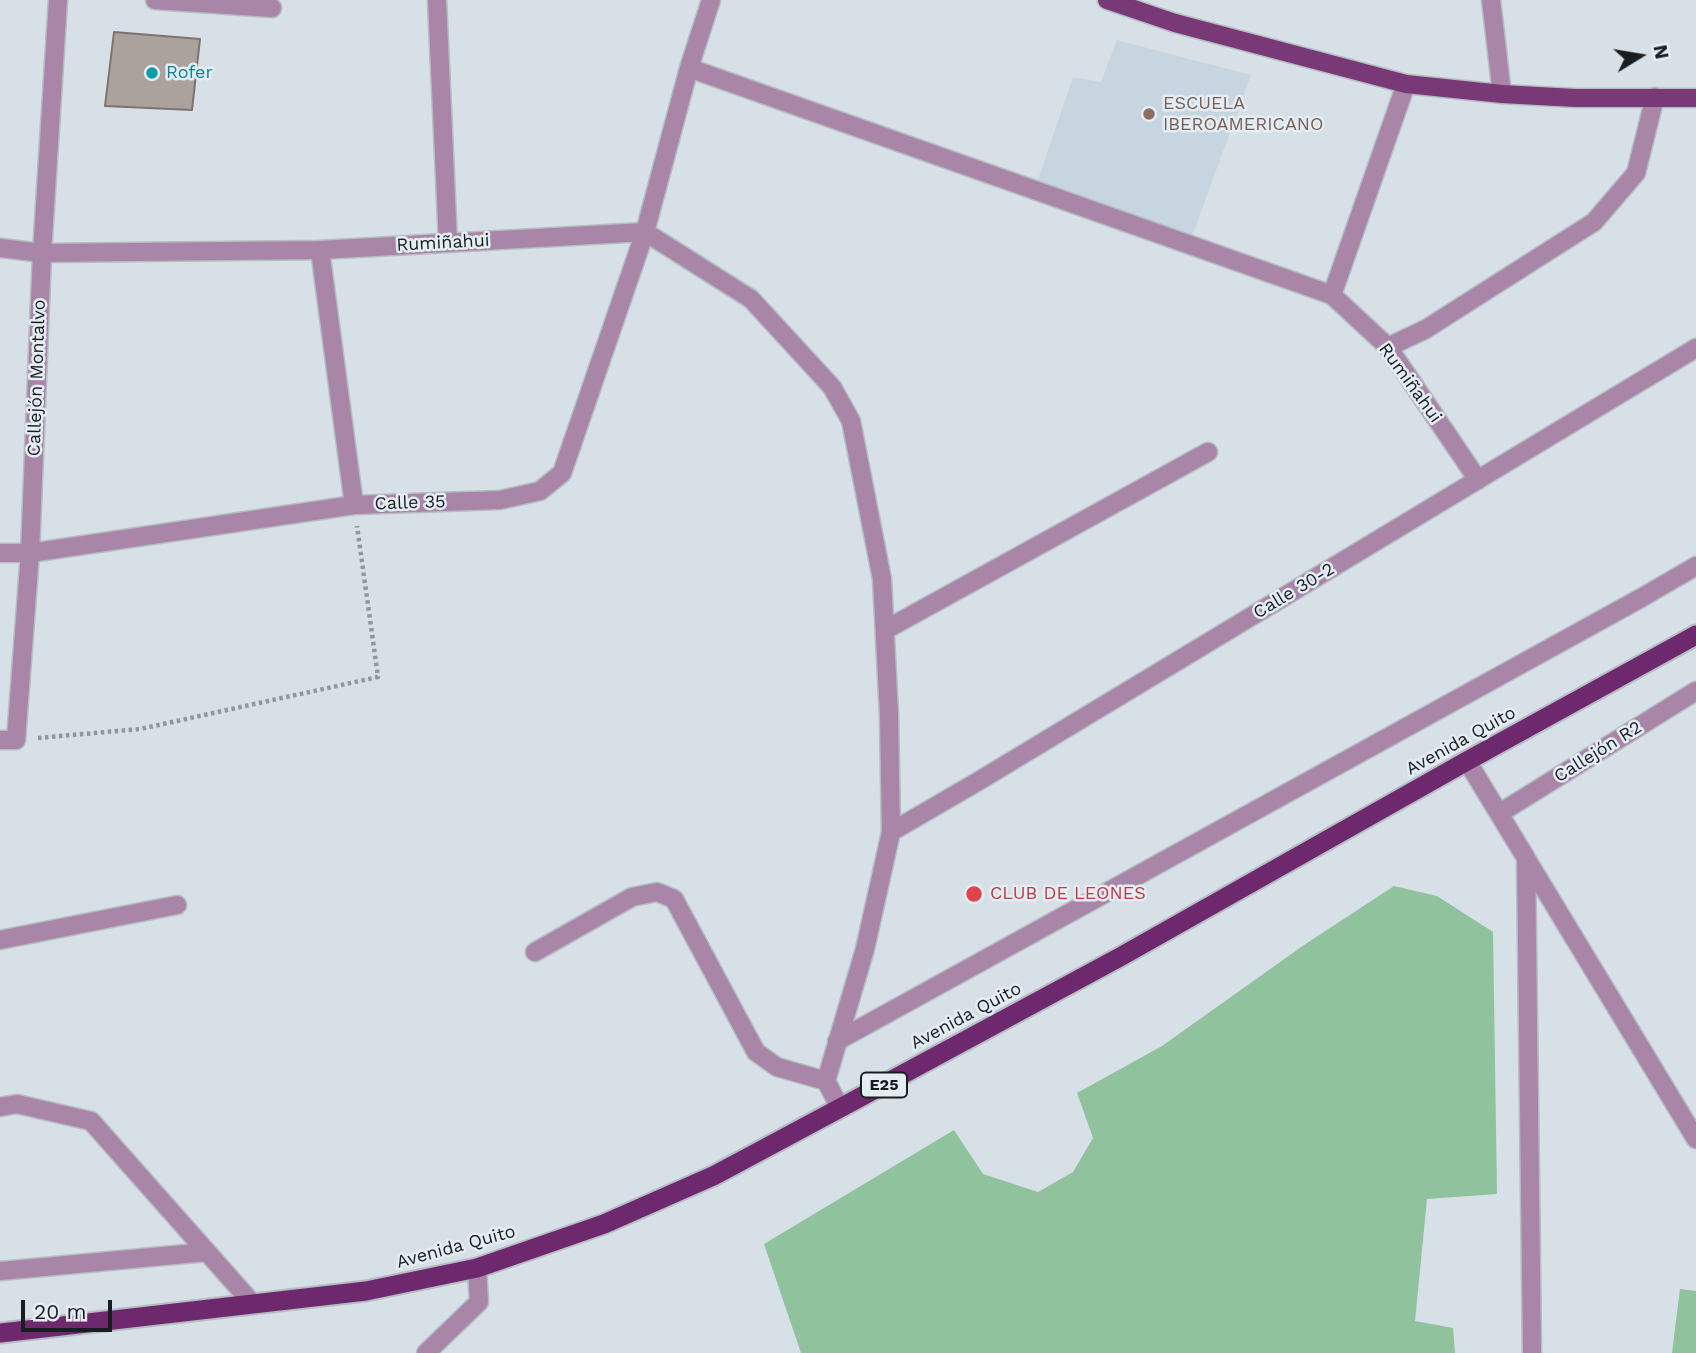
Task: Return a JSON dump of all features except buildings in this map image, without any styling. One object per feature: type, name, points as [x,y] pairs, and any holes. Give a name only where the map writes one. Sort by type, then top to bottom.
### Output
[{"type":"highway","name":"Avenida Quito","points":[[0,1333],[366,1291],[477,1268],[604,1224],[713,1176],[1121,957],[1696,635]]},
{"type":"main road","points":[[1107,0],[1175,23],[1406,85],[1575,98],[1696,98]]},
{"type":"street","name":"Callejón Montalvo","points":[[8,740],[30,553],[42,253],[58,0]]},
{"type":"street","points":[[155,0],[272,8]]},
{"type":"street","points":[[437,0],[448,243]]},
{"type":"street","points":[[711,0],[689,68],[645,232],[751,299],[832,387],[851,421],[882,579],[891,832],[865,948],[826,1081],[840,1108]]},
{"type":"street","points":[[1491,0],[1502,94]]},
{"type":"street","points":[[689,68],[1332,295],[1406,85]]},
{"type":"street","points":[[1388,347],[1426,329],[1594,222],[1636,173],[1655,97]]},
{"type":"street","name":"Rumiñahui","points":[[0,248],[42,253],[320,250],[645,232]]},
{"type":"street","name":"Calle 35","points":[[0,553],[30,553],[355,505],[500,500],[540,491],[562,473],[645,232]]},
{"type":"street","points":[[320,250],[355,505]]},
{"type":"street","name":"Rumiñahui","points":[[1332,295],[1388,347],[1478,480]]},
{"type":"street","name":"Calle 30-2","points":[[891,832],[1696,348]]},
{"type":"street","points":[[885,630],[1208,452]]},
{"type":"street","points":[[837,1041],[1696,566]]},
{"type":"street","name":"Callejón R2","points":[[1500,813],[1696,691]]},
{"type":"street","points":[[1467,761],[1696,1139]]},
{"type":"street","points":[[1526,858],[1532,1353]]},
{"type":"street","points":[[535,952],[632,897],[657,892],[674,899],[756,1052],[777,1067],[826,1081]]},
{"type":"street","points":[[0,940],[177,905]]},
{"type":"street","points":[[0,1107],[17,1104],[91,1121],[254,1304]]},
{"type":"street","points":[[0,1271],[207,1252]]},
{"type":"street","points":[[426,1353],[479,1302],[477,1268]]},
{"type":"path","points":[[8,740],[140,729],[378,677],[355,505]]},
{"type":"shaded area","name":"ESCUELA IBEROAMERICANO","points":[[1117,40],[1251,75],[1191,239],[1037,182],[1073,77],[1101,82]]},
{"type":"green space","points":[[1394,886],[1437,896],[1493,932],[1497,1194],[1427,1199],[1415,1321],[1453,1328],[1455,1353],[801,1353],[764,1244],[954,1130],[983,1174],[1038,1192],[1073,1172],[1093,1138],[1077,1093],[1162,1046],[1304,945]]},
{"type":"green space","points":[[1680,1289],[1696,1291],[1696,1353],[1672,1353]]},
{"type":"place","name":"Rofer","points":[[152,73]]},
{"type":"place","name":"ESCUELA IBEROAMERICANO","points":[[1149,114]]},
{"type":"place","name":"CLUB DE LEONES","points":[[974,894]]}]
